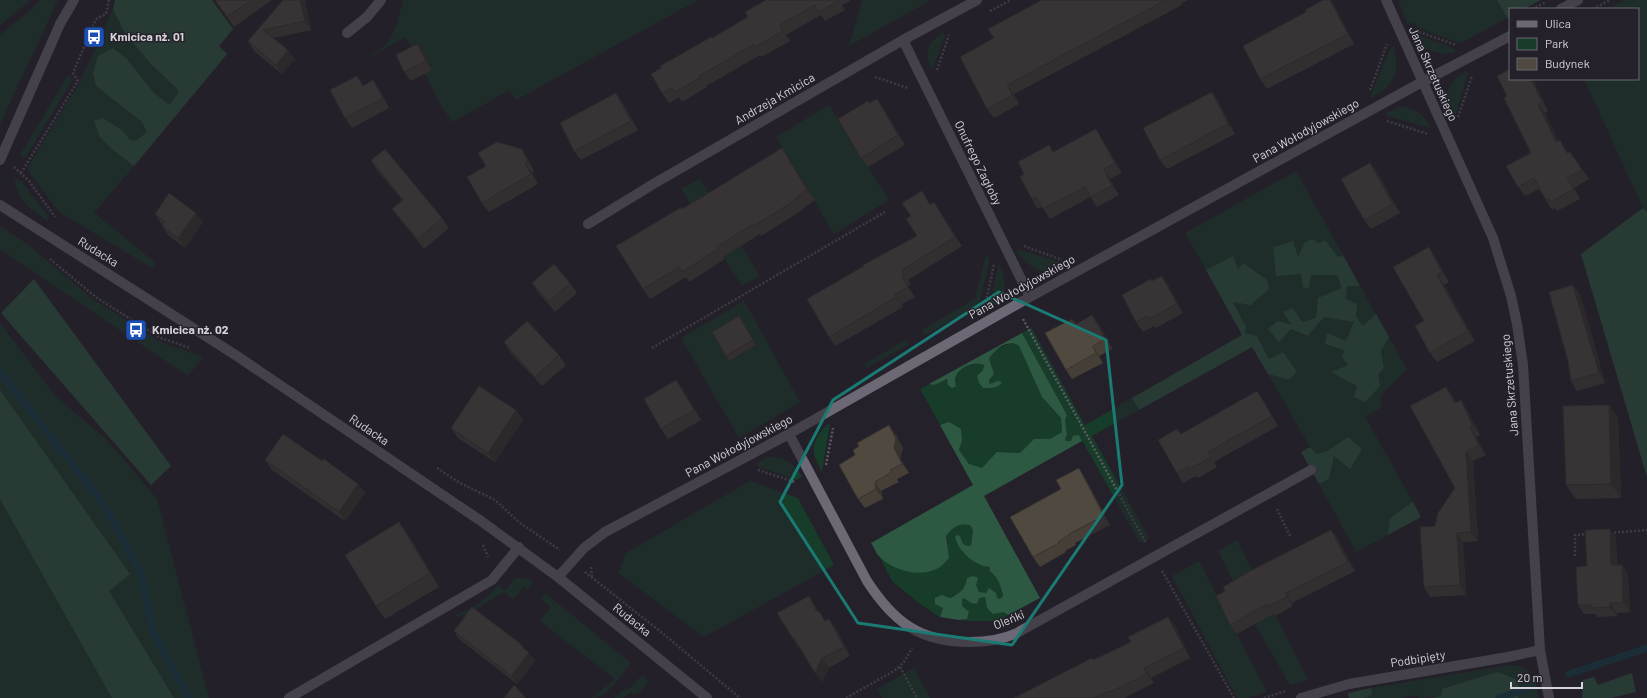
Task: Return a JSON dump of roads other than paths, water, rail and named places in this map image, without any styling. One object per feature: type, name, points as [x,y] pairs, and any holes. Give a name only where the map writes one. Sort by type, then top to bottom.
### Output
[{"type":"street","points":[[0,160],[60,24],[74,0]]},
{"type":"street","points":[[347,33],[367,17],[380,0]]},
{"type":"street","name":"Andrzeja Kmicica","points":[[588,224],[655,183],[903,40],[977,0]]},
{"type":"street","name":"Jana Skrzetuskiego","points":[[1386,0],[1493,238],[1506,277],[1517,324],[1523,365],[1540,650],[1549,698]]},
{"type":"street","points":[[1563,8],[1578,0]]},
{"type":"street","name":"Pana Wołodyjowskiego","points":[[558,577],[578,553],[602,534],[789,434],[1030,297],[1422,82],[1509,37]]},
{"type":"street","name":"Onufrego Zagłoby","points":[[903,40],[1030,297]]},
{"type":"street","name":"Rudacka","points":[[0,204],[237,356],[519,547],[707,698]]},
{"type":"street","name":"Oleńki","points":[[789,434],[866,581],[876,595],[895,617],[912,629],[930,637],[947,641],[990,641],[1010,637],[1311,470]]},
{"type":"street","points":[[289,698],[492,580],[519,547]]},
{"type":"street","name":"Podbipięty","points":[[1301,698],[1348,684],[1508,657],[1540,650]]},
{"type":"waterway","points":[[0,372],[105,506],[141,574],[153,632],[189,698]]},
{"type":"waterway","points":[[1569,674],[1647,648]]},
{"type":"waterway","points":[[1499,698],[1532,687]]},
{"type":"place","name":"Kmicica nż. 01","points":[[94,37]]},
{"type":"place","name":"Kmicica nż. 02","points":[[136,330]]}]
